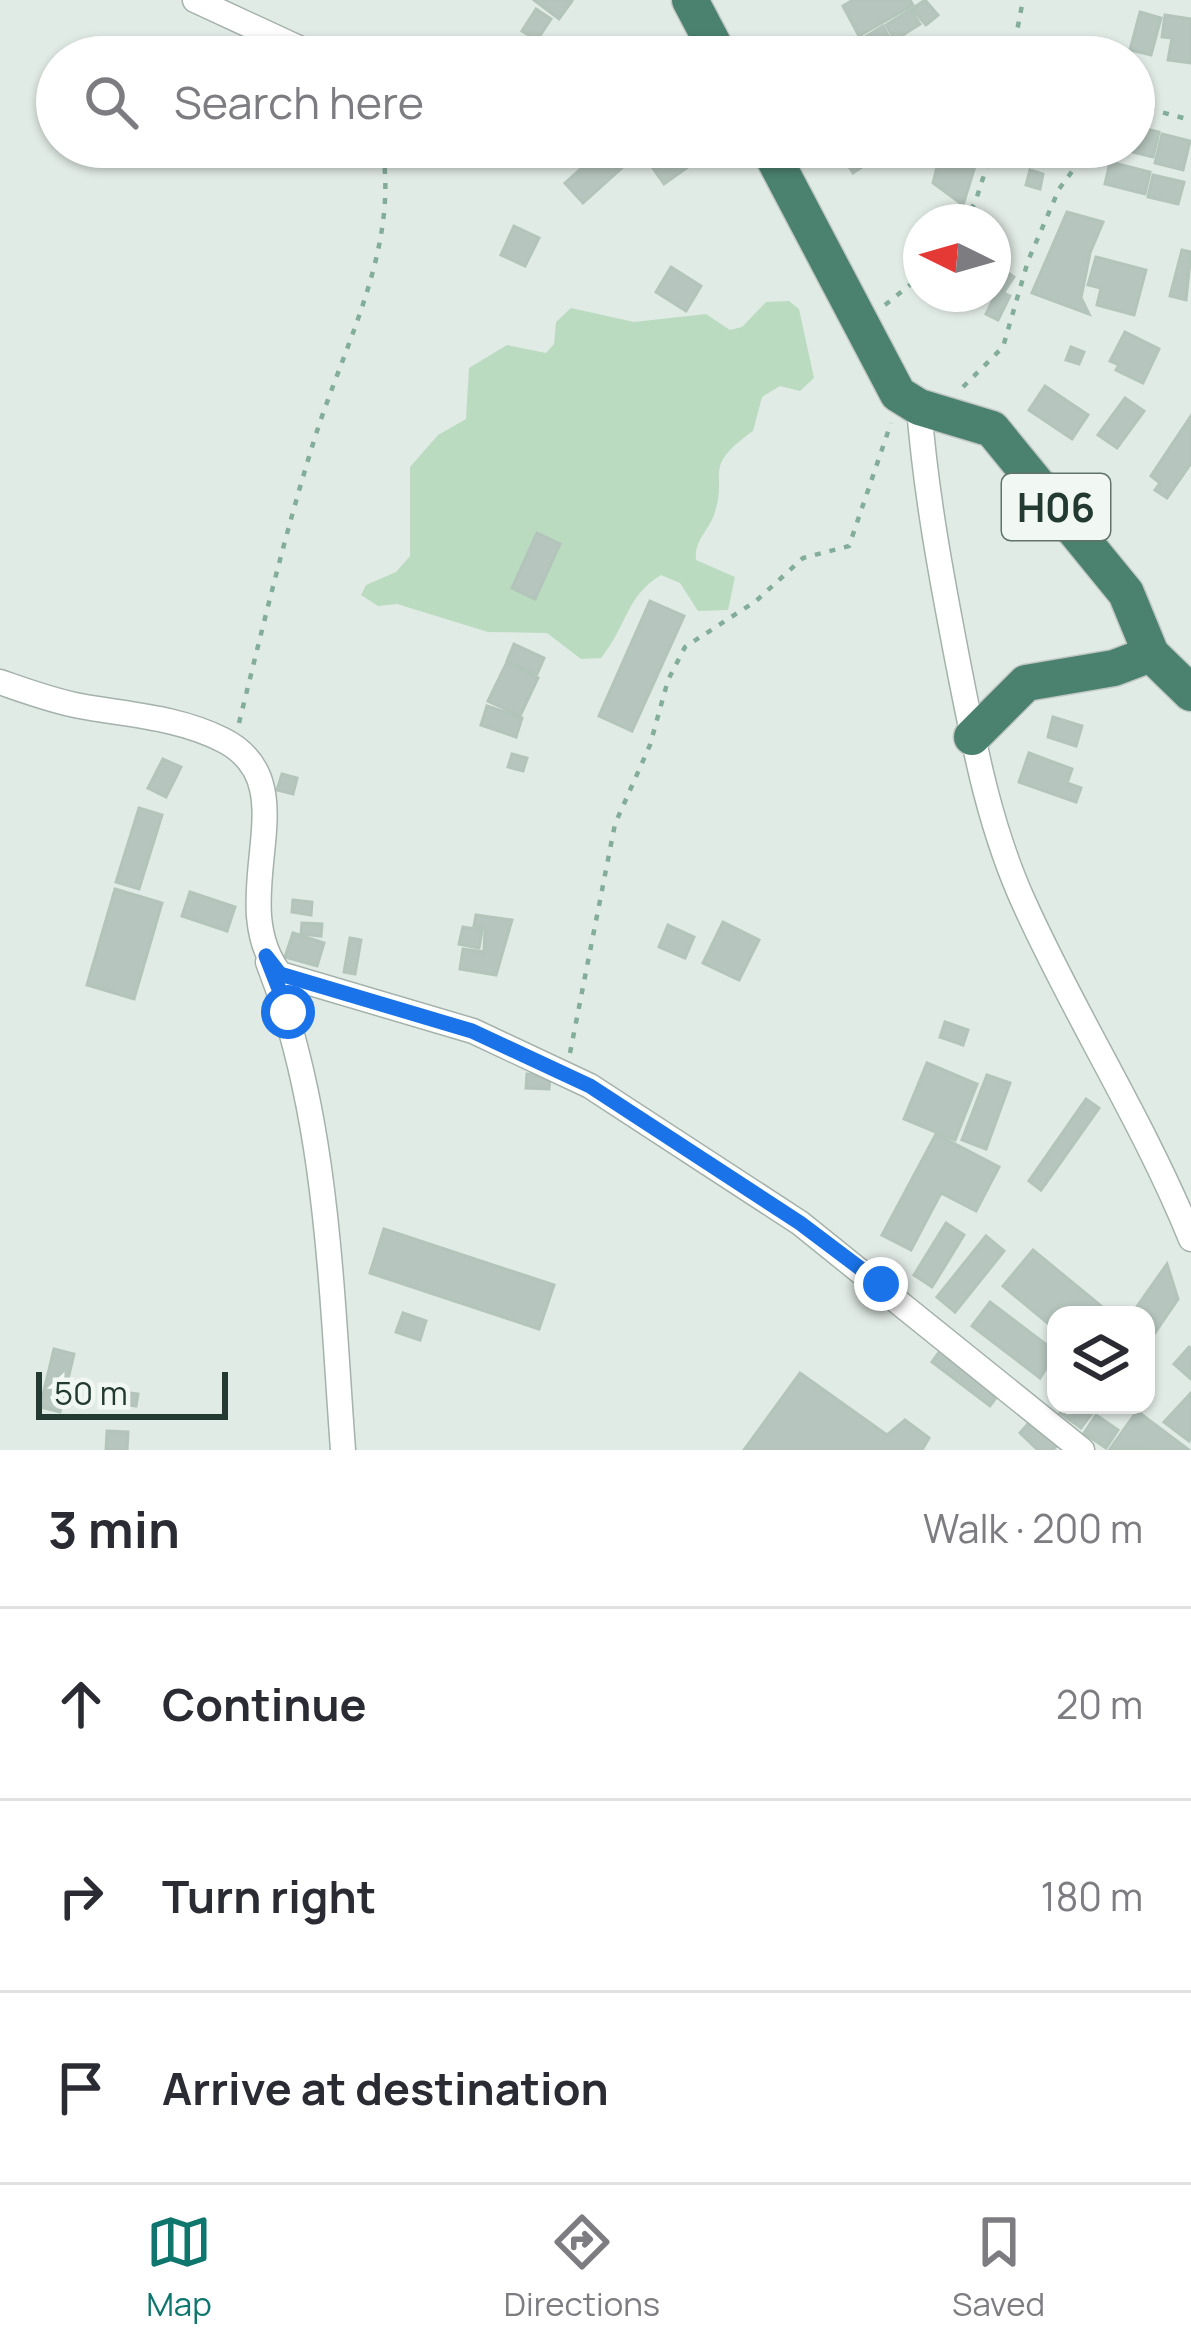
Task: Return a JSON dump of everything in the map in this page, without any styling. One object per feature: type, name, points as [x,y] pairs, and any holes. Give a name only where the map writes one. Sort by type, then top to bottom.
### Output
[{"type":"highway","points":[[690,0],[709,36]]},
{"type":"highway","points":[[779,168],[860,322],[919,405]]},
{"type":"highway","name":"H06","points":[[919,405],[992,429],[1126,593],[1151,654],[1191,694]]},
{"type":"highway","points":[[972,737],[1026,683],[1114,668],[1151,654]]},
{"type":"street","points":[[195,0],[273,36]]},
{"type":"street","points":[[919,405],[928,521],[979,775],[1025,905],[1115,1075],[1191,1239]]},
{"type":"street","points":[[0,682],[74,705],[176,722],[227,742],[260,771],[267,791],[257,889],[266,956],[288,1012],[326,1215],[343,1450]]},
{"type":"street","points":[[266,956],[280,974],[406,1008],[566,1073],[800,1223],[1082,1450]]},
{"type":"path","points":[[1016,36],[1023,0]]},
{"type":"path","points":[[1155,111],[1191,120]]},
{"type":"path","points":[[227,742],[239,721],[313,445],[382,243],[386,168]]},
{"type":"path","points":[[974,204],[986,168]]},
{"type":"path","points":[[566,1073],[615,824],[650,745],[668,680],[686,647],[756,601],[803,558],[849,546],[919,405],[1003,347],[1028,260],[1060,189],[1075,168]]},
{"type":"path","points":[[860,322],[903,290]]},
{"type":"green space","points":[[789,301],[799,309],[814,378],[800,391],[780,386],[762,397],[753,431],[721,463],[714,515],[697,547],[696,560],[735,577],[728,610],[698,611],[680,583],[661,575],[633,602],[601,658],[581,659],[547,633],[488,632],[397,604],[378,606],[361,595],[366,585],[396,572],[410,556],[410,467],[438,435],[466,419],[469,368],[507,345],[546,353],[554,344],[556,322],[571,308],[634,322],[706,314],[730,330],[742,327],[766,302]]},
{"type":"building","points":[[534,0],[571,0],[572,1],[559,19]]},
{"type":"building","points":[[853,0],[910,0],[913,5],[859,36],[843,6]]},
{"type":"building","points":[[925,0],[938,15],[926,25],[912,9]]},
{"type":"building","points":[[536,9],[551,19],[540,36],[522,31]]},
{"type":"building","points":[[910,10],[920,24],[901,36],[893,36],[886,25]]},
{"type":"building","points":[[1140,12],[1161,18],[1155,40],[1155,36],[1134,36]]},
{"type":"building","points":[[1165,15],[1191,19],[1191,63],[1168,60],[1172,38],[1162,37]]},
{"type":"building","points":[[883,26],[888,36],[867,36]]},
{"type":"building","points":[[1162,134],[1190,141],[1183,170],[1155,163]]},
{"type":"building","points":[[582,168],[622,168],[583,203],[565,183]]},
{"type":"building","points":[[653,168],[687,168],[664,184]]},
{"type":"building","points":[[937,168],[974,168],[962,204],[933,183]]},
{"type":"building","points":[[1109,168],[1150,172],[1145,194],[1105,184]]},
{"type":"building","points":[[1030,170],[1043,174],[1040,189],[1026,185]]},
{"type":"building","points":[[1153,175],[1184,182],[1178,204],[1148,197]]},
{"type":"building","points":[[1067,212],[1103,222],[1090,253],[1081,298],[1089,314],[1032,293]]},
{"type":"building","points":[[514,226],[539,238],[525,266],[501,255]]},
{"type":"building","points":[[1182,250],[1191,252],[1186,300],[1170,296]]},
{"type":"building","points":[[1096,257],[1146,270],[1134,315],[1097,305],[1101,288],[1088,285]]},
{"type":"building","points":[[671,267],[701,286],[686,311],[656,292]]},
{"type":"building","points":[[1125,332],[1159,349],[1143,383],[1116,370],[1119,365],[1110,361]]},
{"type":"building","points":[[1071,347],[1084,352],[1079,364],[1066,360]]},
{"type":"building","points":[[1045,386],[1088,415],[1072,439],[1029,410]]},
{"type":"building","points":[[1125,398],[1144,411],[1117,448],[1098,435]]},
{"type":"building","points":[[1191,416],[1191,463],[1167,498],[1155,490],[1160,483],[1151,476]]},
{"type":"building","points":[[537,533],[560,544],[535,599],[512,588]]},
{"type":"building","points":[[650,601],[684,616],[632,731],[599,716]]},
{"type":"building","points":[[514,644],[544,658],[537,674],[507,661]]},
{"type":"building","points":[[507,662],[538,678],[520,716],[488,701]]},
{"type":"building","points":[[487,706],[522,718],[516,737],[481,725]]},
{"type":"building","points":[[1053,717],[1082,726],[1076,746],[1048,737]]},
{"type":"building","points":[[1029,753],[1072,769],[1067,783],[1081,788],[1076,802],[1019,782]]},
{"type":"building","points":[[512,754],[527,758],[523,771],[508,767]]},
{"type":"building","points":[[163,759],[181,767],[166,797],[148,788]]},
{"type":"building","points":[[282,774],[297,778],[293,794],[277,790]]},
{"type":"building","points":[[139,808],[162,815],[139,889],[116,882]]},
{"type":"building","points":[[115,889],[162,903],[134,999],[87,985]]},
{"type":"building","points":[[190,892],[235,907],[227,931],[182,916]]},
{"type":"building","points":[[293,900],[312,902],[311,915],[292,912]]},
{"type":"building","points":[[476,915],[512,920],[496,975],[460,969],[463,949],[484,952],[485,928],[474,926]]},
{"type":"building","points":[[723,922],[759,940],[739,980],[703,963]]},
{"type":"building","points":[[302,923],[322,924],[321,936],[301,934]]},
{"type":"building","points":[[668,925],[694,937],[685,958],[659,947]]},
{"type":"building","points":[[463,927],[482,930],[479,948],[459,944]]},
{"type":"building","points":[[293,933],[324,943],[317,966],[285,957]]},
{"type":"building","points":[[350,938],[361,940],[355,974],[344,972]]},
{"type":"building","points":[[945,1022],[968,1030],[963,1045],[940,1037]]},
{"type":"building","points":[[927,1063],[977,1084],[955,1140],[904,1119]]},
{"type":"building","points":[[527,1074],[550,1076],[549,1089],[526,1088]]},
{"type":"building","points":[[987,1075],[1010,1083],[986,1149],[962,1140]]},
{"type":"building","points":[[1086,1099],[1099,1108],[1041,1190],[1029,1181]]},
{"type":"building","points":[[936,1134],[999,1167],[976,1211],[941,1193],[911,1250],[882,1235]]},
{"type":"building","points":[[946,1223],[964,1235],[932,1287],[914,1275]]},
{"type":"building","points":[[384,1229],[554,1285],[539,1329],[370,1273]]},
{"type":"building","points":[[986,1236],[1004,1251],[955,1312],[937,1297]]},
{"type":"building","points":[[1033,1250],[1101,1306],[1047,1306],[1047,1323],[1003,1286]]},
{"type":"building","points":[[1167,1264],[1178,1299],[1155,1333],[1155,1306],[1137,1306]]},
{"type":"building","points":[[990,1302],[1047,1345],[1047,1367],[1040,1378],[972,1326]]},
{"type":"building","points":[[403,1313],[426,1321],[420,1340],[396,1332]]},
{"type":"building","points":[[945,1344],[1003,1388],[990,1406],[932,1362]]},
{"type":"building","points":[[1191,1348],[1191,1379],[1174,1364]]},
{"type":"building","points":[[54,1349],[74,1354],[60,1412],[40,1407]]},
{"type":"building","points":[[800,1373],[887,1435],[905,1420],[929,1438],[922,1450],[744,1450]]},
{"type":"building","points":[[123,1392],[138,1394],[136,1406],[122,1404]]},
{"type":"building","points":[[1191,1393],[1191,1437],[1189,1441],[1164,1422]]},
{"type":"building","points":[[1061,1414],[1092,1414],[1081,1428]]},
{"type":"building","points":[[1135,1414],[1141,1414],[1189,1450],[1110,1449]]},
{"type":"building","points":[[1036,1415],[1062,1440],[1053,1450],[1038,1450],[1020,1433]]},
{"type":"building","points":[[1096,1415],[1118,1430],[1106,1448],[1084,1433]]},
{"type":"building","points":[[107,1431],[128,1432],[127,1450],[106,1450]]},
{"type":"route","points":[[288,1012],[266,956],[280,974],[406,1008],[525,1052],[590,1086],[800,1223],[881,1284]]}]
